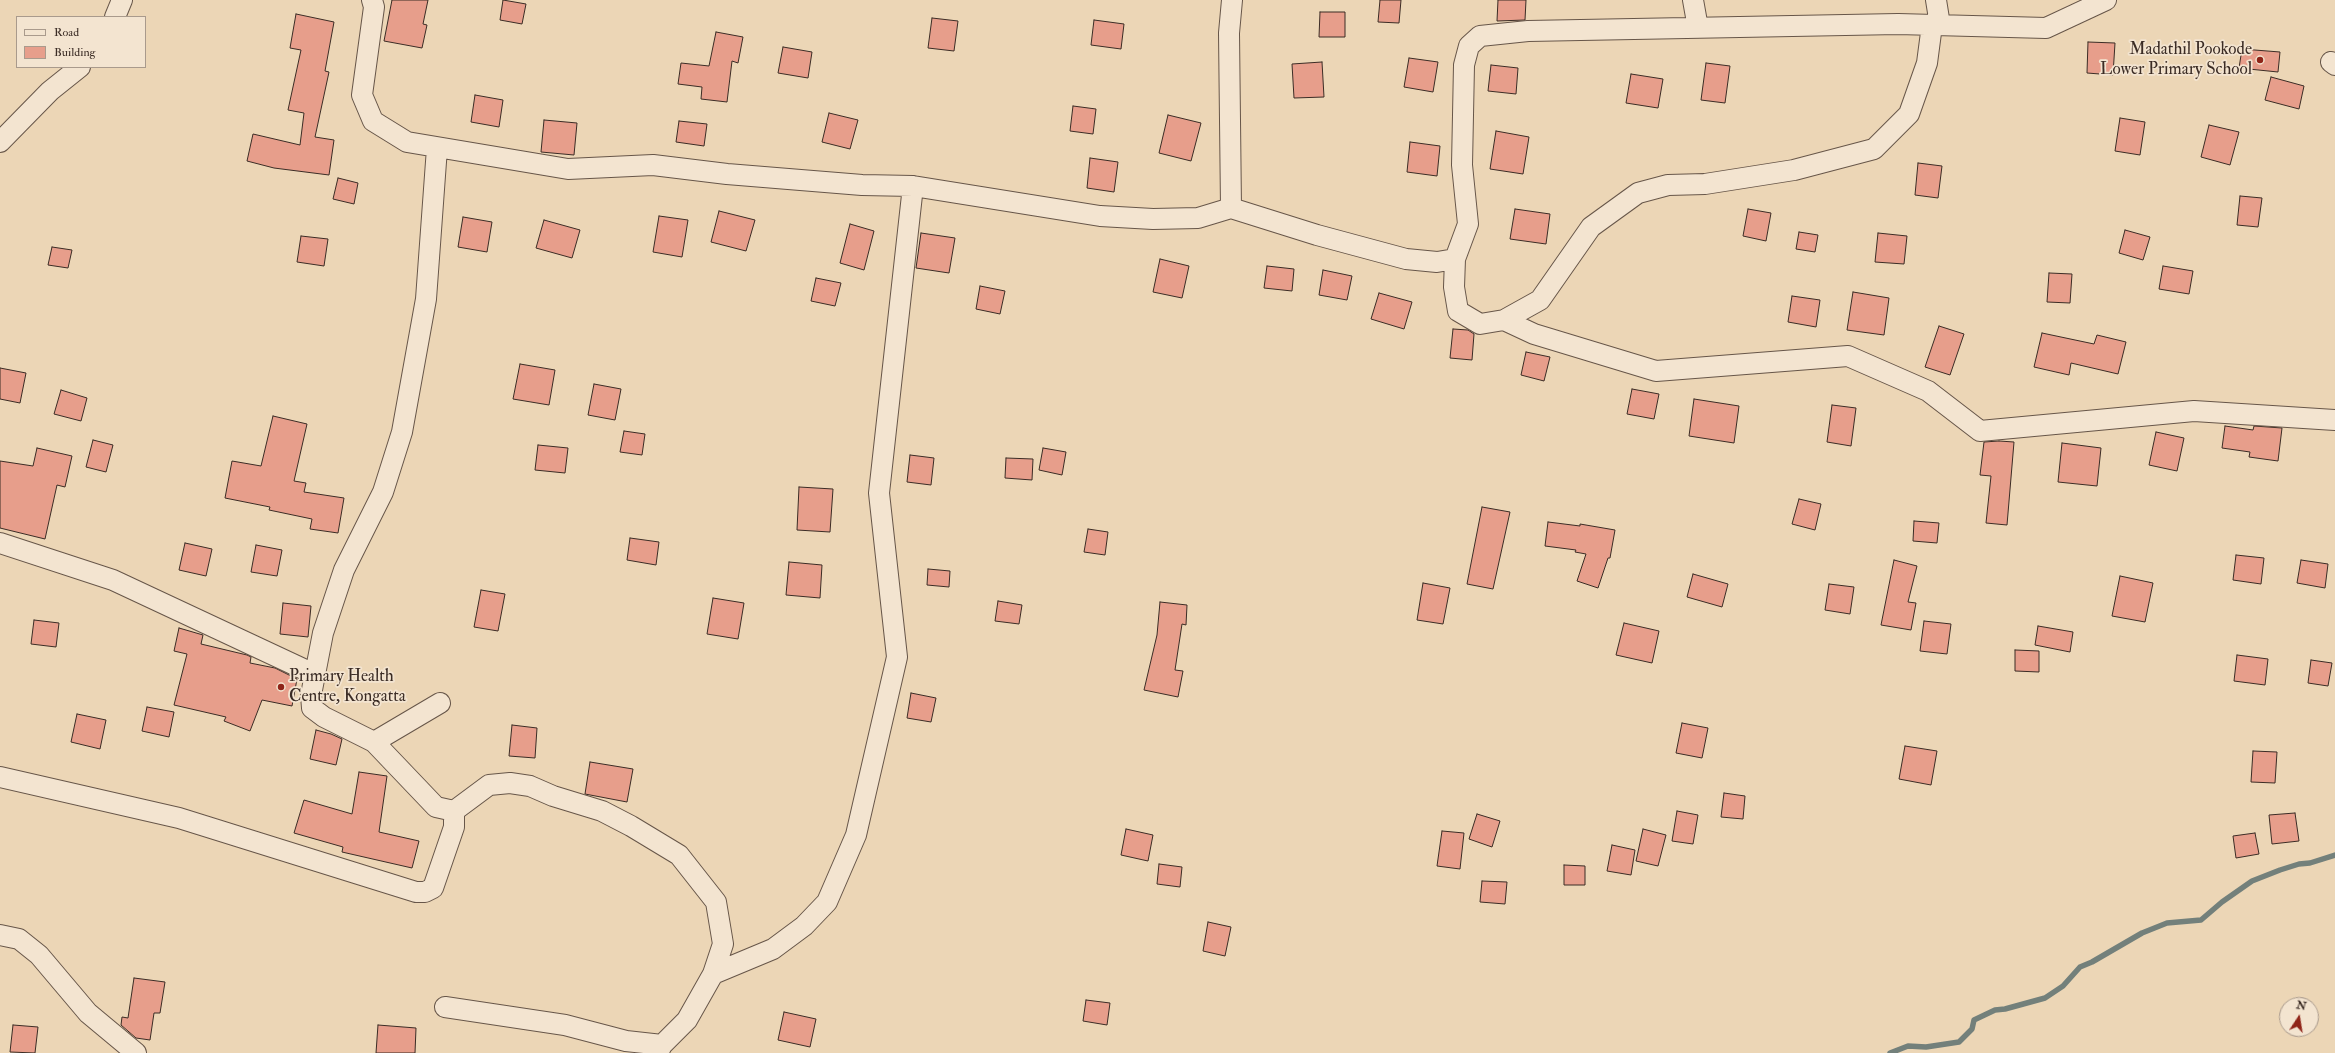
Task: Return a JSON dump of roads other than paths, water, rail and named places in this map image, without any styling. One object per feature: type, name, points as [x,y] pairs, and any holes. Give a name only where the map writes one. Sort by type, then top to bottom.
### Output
[{"type":"street","points":[[115,16],[122,0]]},
{"type":"street","points":[[372,0],[374,7],[362,95],[373,121],[407,142],[568,169],[653,165],[727,174],[862,185],[913,186],[1100,216],[1153,219],[1198,218],[1231,208],[1317,235],[1406,259],[1437,262],[1455,259]]},
{"type":"street","points":[[1231,208],[1229,33],[1232,0]]},
{"type":"street","points":[[1693,0],[1698,28]]},
{"type":"street","points":[[1936,0],[1936,25],[1927,63],[1909,114],[1874,149],[1794,170],[1705,184],[1668,186],[1638,193],[1591,227],[1540,300],[1504,320],[1480,324],[1458,311],[1454,287],[1455,259],[1468,224],[1462,165],[1464,65],[1469,46],[1480,36],[1528,31],[1698,28],[1936,25],[2046,28],[2106,0]]},
{"type":"street","points":[[0,142],[50,91],[79,68]]},
{"type":"street","points":[[438,148],[426,299],[402,432],[384,492],[344,570],[323,633],[314,674],[311,695],[312,708],[324,717],[374,742],[436,807],[454,811],[489,785],[510,783],[530,786],[553,796],[602,811],[631,826],[679,855],[716,902],[723,944],[713,974],[687,1020],[660,1049],[565,1025],[445,1007]]},
{"type":"street","points":[[713,974],[773,950],[804,926],[827,902],[856,835],[897,658],[879,493],[913,186]]},
{"type":"street","points":[[1504,320],[1534,334],[1656,371],[1848,356],[1928,391],[1980,431],[2194,411],[2335,420]]},
{"type":"street","points":[[0,543],[113,580],[314,674]]},
{"type":"street","points":[[374,742],[440,703]]},
{"type":"street","points":[[0,777],[179,818],[416,892],[425,892],[433,888],[454,827],[454,811]]},
{"type":"street","points":[[0,935],[19,940],[39,955],[88,1013],[136,1053]]},
{"type":"waterway","points":[[1890,1053],[1908,1046],[1926,1047],[1959,1042],[1972,1029],[1974,1020],[1995,1010],[2005,1009],[2045,998],[2063,986],[2080,967],[2092,962],[2142,933],[2167,923],[2201,920],[2222,902],[2252,881],[2299,864],[2310,863],[2335,855]]},
{"type":"place","name":"Madathil Pookode Lower Primary School","points":[[2260,60]]},
{"type":"place","name":"Primary Health Centre, Kongatta","points":[[281,687]]}]
